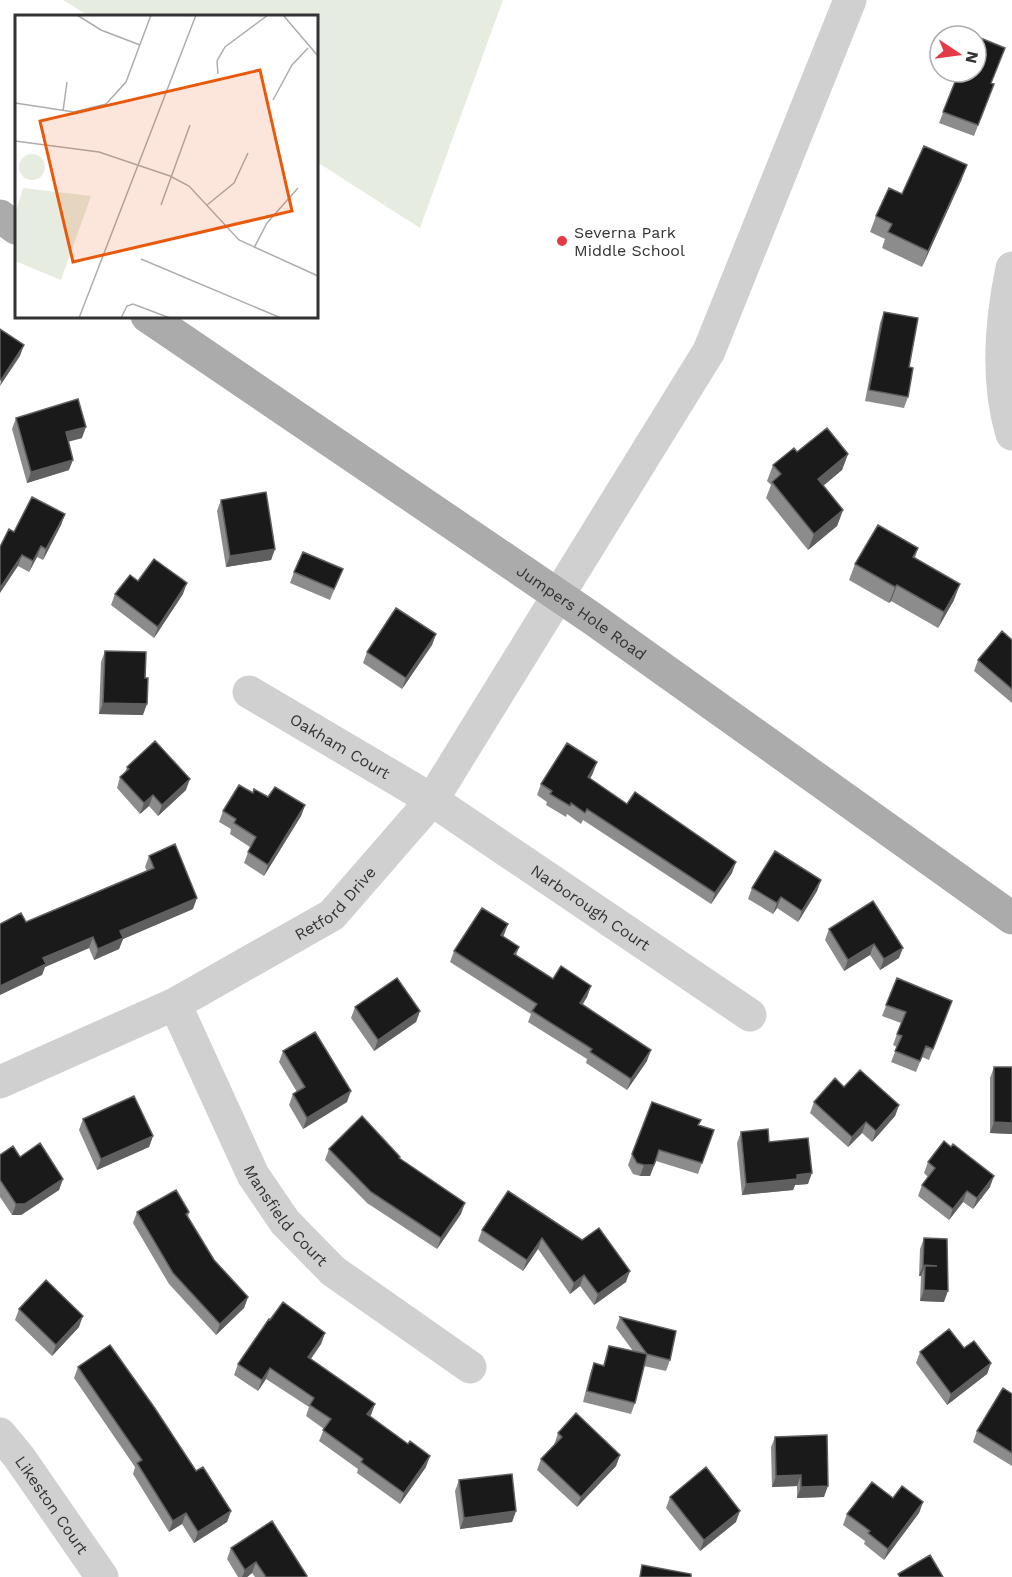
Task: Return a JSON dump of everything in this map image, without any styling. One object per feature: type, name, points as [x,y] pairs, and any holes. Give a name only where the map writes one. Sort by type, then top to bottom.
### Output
[{"type":"main road","points":[[0,216],[15,227]]},
{"type":"main road","name":"Jumpers Hole Road","points":[[150,318],[558,596],[1012,918]]},
{"type":"street","name":"Retford Drive","points":[[0,1082],[175,1004],[332,915],[432,800],[709,351],[850,0]]},
{"type":"street","points":[[1012,268],[1004,308],[1001,367],[1012,434]]},
{"type":"street","name":"Oakham Court","points":[[249,692],[432,800]]},
{"type":"street","name":"Narborough Court","points":[[432,800],[750,1015]]},
{"type":"street","name":"Mansfield Court","points":[[175,1004],[253,1175],[285,1222],[333,1271],[470,1367]]},
{"type":"street","name":"Likeston Court","points":[[0,1434],[20,1457],[102,1577]]},
{"type":"shaded area","points":[[63,0],[503,0],[420,228],[318,163],[318,15],[87,15]]},
{"type":"building","points":[[988,41],[1005,48],[978,125],[943,112],[954,84],[988,84]]},
{"type":"building","points":[[924,146],[967,165],[928,251],[888,232],[892,224],[876,216],[889,188],[902,194]]},
{"type":"building","points":[[884,312],[918,318],[909,367],[913,368],[908,397],[869,390]]},
{"type":"building","points":[[0,329],[24,345],[1,380],[0,379]]},
{"type":"building","points":[[78,399],[86,427],[66,432],[73,460],[31,472],[16,418]]},
{"type":"building","points":[[827,428],[848,454],[818,479],[843,510],[814,534],[772,482],[781,474],[773,465],[794,448],[797,452]]},
{"type":"building","points":[[266,492],[275,549],[230,556],[221,500]]},
{"type":"building","points":[[32,497],[65,514],[46,549],[41,546],[33,561],[22,555],[0,588],[0,547],[9,529],[14,532]]},
{"type":"building","points":[[878,525],[918,548],[913,557],[960,584],[944,612],[855,564]]},
{"type":"building","points":[[303,552],[343,569],[334,589],[294,572]]},
{"type":"building","points":[[154,559],[187,583],[158,627],[115,594],[130,575],[138,581]]},
{"type":"building","points":[[396,608],[436,634],[406,678],[367,652]]},
{"type":"building","points":[[1002,631],[1012,640],[1012,689],[978,660]]},
{"type":"building","points":[[105,651],[146,652],[147,704],[103,703]]},
{"type":"building","points":[[155,741],[190,779],[162,805],[153,795],[144,803],[120,777],[129,769],[127,767]]},
{"type":"building","points":[[567,743],[597,762],[588,777],[627,804],[635,792],[736,862],[715,893],[587,809],[585,813],[571,803],[570,806],[550,794],[552,791],[541,784]]},
{"type":"building","points":[[239,785],[253,793],[254,789],[268,797],[275,787],[305,805],[268,865],[248,852],[256,837],[234,823],[236,819],[223,811]]},
{"type":"building","points":[[175,844],[197,898],[120,931],[123,938],[98,949],[93,937],[43,958],[46,964],[0,986],[0,924],[21,913],[26,922],[154,868],[149,856]]},
{"type":"building","points":[[775,851],[821,880],[802,911],[781,897],[777,903],[752,888]]},
{"type":"building","points":[[873,901],[903,948],[884,959],[874,944],[848,960],[829,929]]},
{"type":"building","points":[[482,908],[508,924],[501,935],[519,947],[514,954],[553,979],[561,966],[591,986],[580,1003],[651,1050],[631,1079],[590,1052],[592,1049],[532,1011],[537,1004],[454,951]]},
{"type":"building","points":[[397,978],[420,1011],[378,1040],[355,1007]]},
{"type":"building","points":[[897,978],[952,1001],[933,1049],[926,1046],[920,1061],[895,1051],[902,1036],[897,1034],[906,1012],[886,1005]]},
{"type":"building","points":[[315,1032],[351,1091],[307,1118],[293,1094],[305,1087],[283,1051]]},
{"type":"building","points":[[994,1067],[1012,1067],[1012,1123],[994,1122]]},
{"type":"building","points":[[860,1070],[899,1105],[876,1131],[866,1122],[852,1137],[814,1102],[835,1078],[844,1087]]},
{"type":"building","points":[[134,1096],[153,1136],[101,1159],[83,1119]]},
{"type":"building","points":[[652,1102],[701,1120],[698,1125],[714,1130],[702,1163],[659,1150],[654,1165],[637,1163],[632,1154]]},
{"type":"building","points":[[362,1116],[399,1158],[465,1203],[441,1238],[371,1192],[329,1149]]},
{"type":"building","points":[[768,1129],[769,1142],[808,1138],[812,1173],[797,1175],[797,1179],[746,1184],[741,1132]]},
{"type":"building","points":[[944,1141],[951,1147],[953,1144],[994,1176],[977,1198],[967,1191],[953,1209],[922,1185],[935,1168],[928,1162]]},
{"type":"building","points":[[40,1143],[63,1179],[25,1204],[16,1204],[0,1180],[0,1155],[13,1146],[20,1157]]},
{"type":"building","points":[[176,1190],[189,1212],[186,1214],[214,1260],[248,1297],[220,1324],[173,1273],[137,1212]]},
{"type":"building","points":[[508,1191],[582,1240],[599,1228],[630,1271],[598,1294],[584,1275],[574,1283],[542,1238],[527,1260],[482,1230]]},
{"type":"building","points":[[924,1238],[947,1239],[948,1291],[924,1290],[925,1266],[937,1266],[923,1265]]},
{"type":"building","points":[[46,1280],[83,1316],[56,1345],[19,1309]]},
{"type":"building","points":[[283,1302],[325,1333],[308,1357],[375,1404],[367,1414],[408,1444],[410,1441],[430,1456],[404,1493],[361,1462],[363,1459],[323,1430],[331,1419],[310,1405],[314,1398],[270,1368],[262,1380],[238,1364]]},
{"type":"building","points":[[620,1317],[676,1331],[670,1360],[647,1354]]},
{"type":"building","points":[[949,1329],[964,1348],[974,1341],[991,1363],[951,1394],[920,1352]]},
{"type":"building","points":[[110,1345],[196,1471],[203,1467],[231,1511],[198,1532],[186,1513],[173,1521],[137,1463],[142,1460],[78,1367]]},
{"type":"building","points":[[609,1346],[647,1354],[635,1403],[587,1391],[594,1363],[604,1366]]},
{"type":"building","points":[[1003,1388],[1012,1394],[1012,1453],[977,1431]]},
{"type":"building","points":[[576,1413],[620,1455],[581,1497],[541,1459],[562,1437],[558,1433]]},
{"type":"building","points":[[827,1435],[828,1486],[801,1487],[801,1475],[776,1476],[775,1437]]},
{"type":"building","points":[[706,1467],[740,1511],[704,1540],[670,1497]]},
{"type":"building","points":[[512,1474],[516,1511],[464,1518],[459,1480]]},
{"type":"building","points":[[872,1482],[893,1498],[902,1486],[923,1502],[888,1549],[868,1533],[870,1531],[847,1514]]},
{"type":"building","points":[[272,1521],[307,1576],[266,1577],[256,1562],[245,1570],[231,1548]]},
{"type":"building","points":[[930,1555],[943,1577],[900,1577],[898,1574]]},
{"type":"building","points":[[642,1565],[691,1574],[691,1577],[640,1577]]},
{"type":"place","name":"Severna Park Middle School","points":[[562,241]]}]
